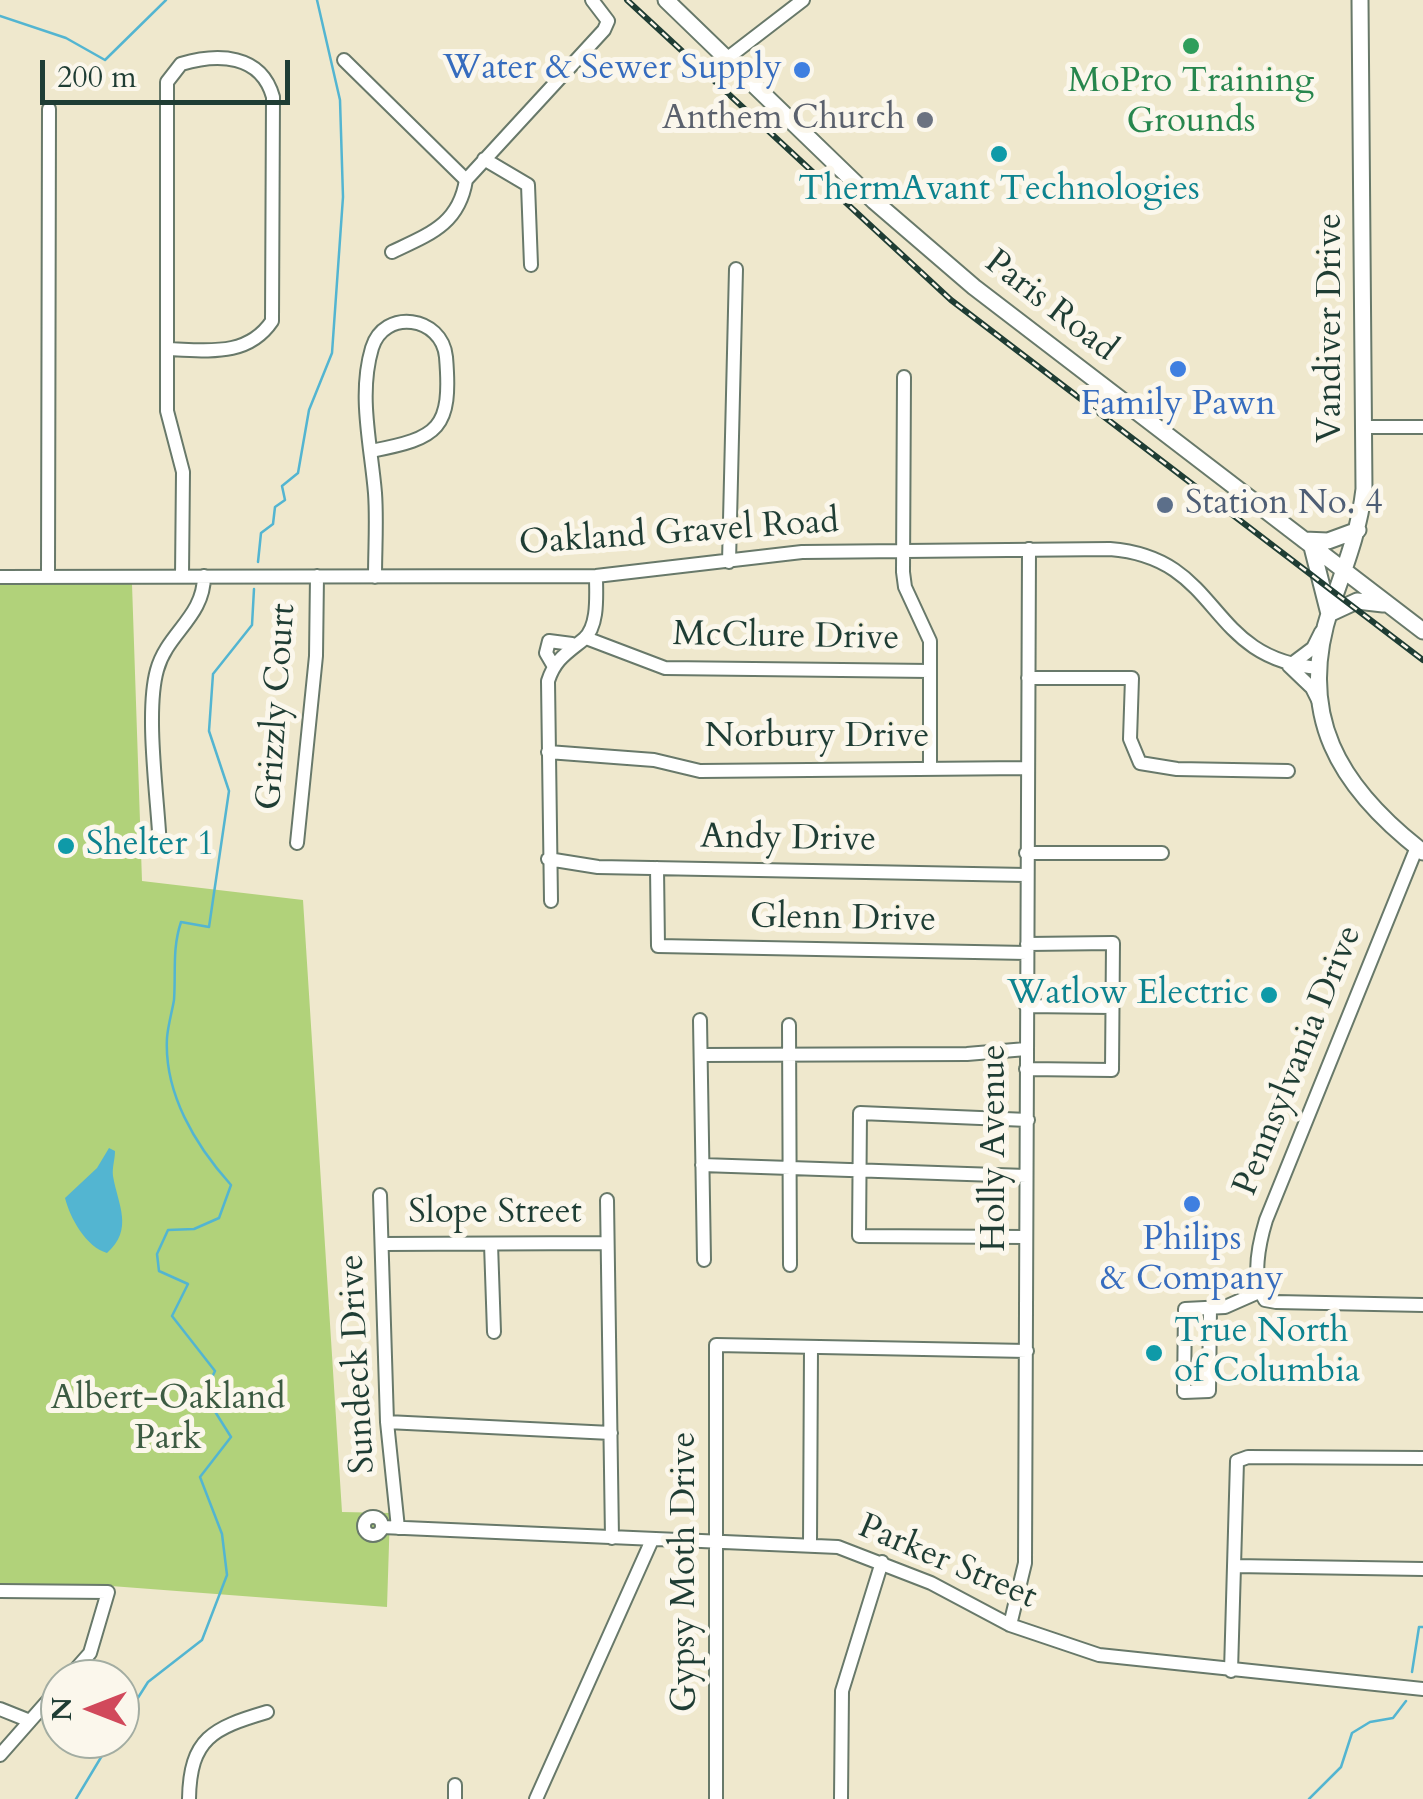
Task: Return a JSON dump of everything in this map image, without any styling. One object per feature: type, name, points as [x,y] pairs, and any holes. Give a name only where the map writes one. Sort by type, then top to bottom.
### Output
[{"type":"main road","name":"Paris Road","points":[[666,0],[874,202],[974,287],[1423,632]]},
{"type":"main road","name":"Vandiver Drive","points":[[1360,0],[1364,489],[1358,530],[1328,617],[1319,668],[1320,708],[1327,738],[1353,788],[1420,849]]},
{"type":"main road","points":[[1358,530],[1308,543],[1328,617],[1357,601],[1387,604]]},
{"type":"street","points":[[392,252],[451,220],[459,210],[466,180],[542,100],[608,21],[592,0]]},
{"type":"street","points":[[725,60],[803,0]]},
{"type":"street","points":[[167,349],[227,350],[248,346],[272,321],[273,97],[268,80],[254,65],[235,59],[180,64],[167,82],[167,349],[167,412],[183,472],[182,576]]},
{"type":"street","points":[[344,60],[466,180]]},
{"type":"street","points":[[48,577],[49,109]]},
{"type":"street","points":[[484,159],[528,185],[531,266]]},
{"type":"street","points":[[729,562],[736,269]]},
{"type":"street","points":[[371,451],[430,436],[446,416],[446,350],[432,328],[420,322],[394,324],[375,340],[366,421],[371,451],[375,577]]},
{"type":"street","points":[[904,377],[904,587],[930,641],[930,769]]},
{"type":"street","points":[[1363,427],[1423,427]]},
{"type":"street","name":"Holly Avenue","points":[[1010,1624],[1025,1563],[1029,549]]},
{"type":"street","name":"Oakland Gravel Road","points":[[0,577],[596,576],[802,552],[1110,549],[1156,557],[1188,576],[1240,640],[1289,666],[1319,668]]},
{"type":"street","points":[[160,848],[153,689],[167,646],[196,612],[204,594],[204,576]]},
{"type":"street","name":"Grizzly Court","points":[[297,843],[316,656],[318,576]]},
{"type":"street","points":[[551,901],[548,681],[553,665],[572,644],[586,638],[594,616],[596,576]]},
{"type":"street","points":[[1320,708],[1312,688],[1289,666],[1313,648],[1328,617]]},
{"type":"street","name":"McClure Drive","points":[[586,638],[665,668],[930,671]]},
{"type":"street","points":[[1028,678],[1132,678],[1130,738],[1140,763],[1178,769],[1288,772]]},
{"type":"street","name":"Norbury Drive","points":[[548,752],[654,760],[700,771],[1027,768]]},
{"type":"street","name":"Pennsylvania Drive","points":[[1262,1296],[1259,1252],[1266,1220],[1420,849]]},
{"type":"street","points":[[1026,853],[1162,853]]},
{"type":"street","name":"Andy Drive","points":[[548,860],[598,867],[1026,875]]},
{"type":"street","name":"Glenn Drive","points":[[657,868],[658,946],[1027,948],[1113,944],[1112,1007]]},
{"type":"street","points":[[1026,1006],[1112,1007],[1112,1070],[1026,1069]]},
{"type":"street","points":[[700,1020],[704,1260]]},
{"type":"street","points":[[789,1025],[790,1265]]},
{"type":"street","points":[[700,1055],[967,1054],[1026,1049]]},
{"type":"street","points":[[1024,1237],[860,1236],[860,1113],[1028,1120]]},
{"type":"street","points":[[702,1165],[1026,1176]]},
{"type":"street","name":"Sundeck Drive","points":[[380,1196],[387,1422],[398,1528]]},
{"type":"street","points":[[607,1200],[612,1538]]},
{"type":"street","name":"Slope Street","points":[[382,1244],[608,1243]]},
{"type":"street","points":[[491,1244],[494,1332]]},
{"type":"street","points":[[1210,1308],[1208,1391],[1184,1392],[1185,1309],[1210,1308],[1262,1296],[1423,1305]]},
{"type":"street","name":"Gypsy Moth Drive","points":[[716,1799],[716,1345],[811,1347]]},
{"type":"street","points":[[810,1544],[811,1347],[1026,1351]]},
{"type":"street","points":[[387,1422],[611,1433]]},
{"type":"street","points":[[1231,1671],[1237,1461],[1248,1456],[1423,1458]]},
{"type":"street","name":"Parker Street","points":[[382,1527],[838,1547],[882,1562],[1010,1624],[1099,1655],[1423,1689]]},
{"type":"street","points":[[536,1799],[652,1540]]},
{"type":"street","points":[[841,1799],[842,1691],[882,1562]]},
{"type":"street","points":[[1234,1566],[1423,1569]]},
{"type":"street","points":[[0,1591],[108,1592],[90,1653],[85,1659]]},
{"type":"street","points":[[0,1709],[30,1721]]},
{"type":"street","points":[[0,1755],[40,1710]]},
{"type":"street","points":[[189,1799],[190,1774],[199,1747],[214,1731],[267,1712]]},
{"type":"green space","name":"Albert-Oakland Park","points":[[0,584],[132,584],[142,881],[303,900],[342,1512],[390,1513],[387,1607],[111,1586],[0,1584]]},
{"type":"water","points":[[109,1148],[115,1151],[113,1176],[122,1226],[107,1253],[92,1245],[80,1231],[65,1198],[97,1168]]},
{"type":"waterway","points":[[0,16],[66,38],[105,60],[166,0]]},
{"type":"waterway","points":[[258,562],[261,533],[273,524],[275,507],[285,500],[282,486],[298,473],[309,410],[332,353],[343,197],[340,100],[317,0]]},
{"type":"waterway","points":[[140,1695],[148,1682],[202,1640],[227,1575],[222,1534],[200,1477],[231,1437],[204,1394],[215,1371],[172,1316],[188,1284],[159,1271],[157,1254],[168,1230],[194,1229],[219,1218],[231,1185],[205,1153],[184,1117],[171,1079],[167,1038],[174,1000],[178,932],[181,922],[209,927],[229,791],[209,731],[213,674],[252,625],[254,589]]},
{"type":"waterway","points":[[1412,1672],[1419,1627],[1423,1627]]},
{"type":"waterway","points":[[1309,1799],[1341,1767],[1352,1733],[1370,1722],[1393,1718],[1406,1701]]},
{"type":"waterway","points":[[76,1799],[100,1759]]},
{"type":"railway","points":[[627,0],[951,300],[1423,660]]},
{"type":"place","name":"MoPro Training Grounds","points":[[1191,46]]},
{"type":"place","name":"Water & Sewer Supply","points":[[802,70]]},
{"type":"place","name":"Anthem Church","points":[[925,120]]},
{"type":"place","name":"ThermAvant Technologies","points":[[999,154]]},
{"type":"place","name":"Family Pawn","points":[[1178,369]]},
{"type":"place","name":"Station No. 4","points":[[1165,505]]},
{"type":"place","name":"Shelter 1","points":[[66,846]]},
{"type":"place","name":"Watlow Electric","points":[[1269,995]]},
{"type":"place","name":"Philips & Company","points":[[1192,1204]]},
{"type":"place","name":"True North of Columbia","points":[[1154,1353]]}]
